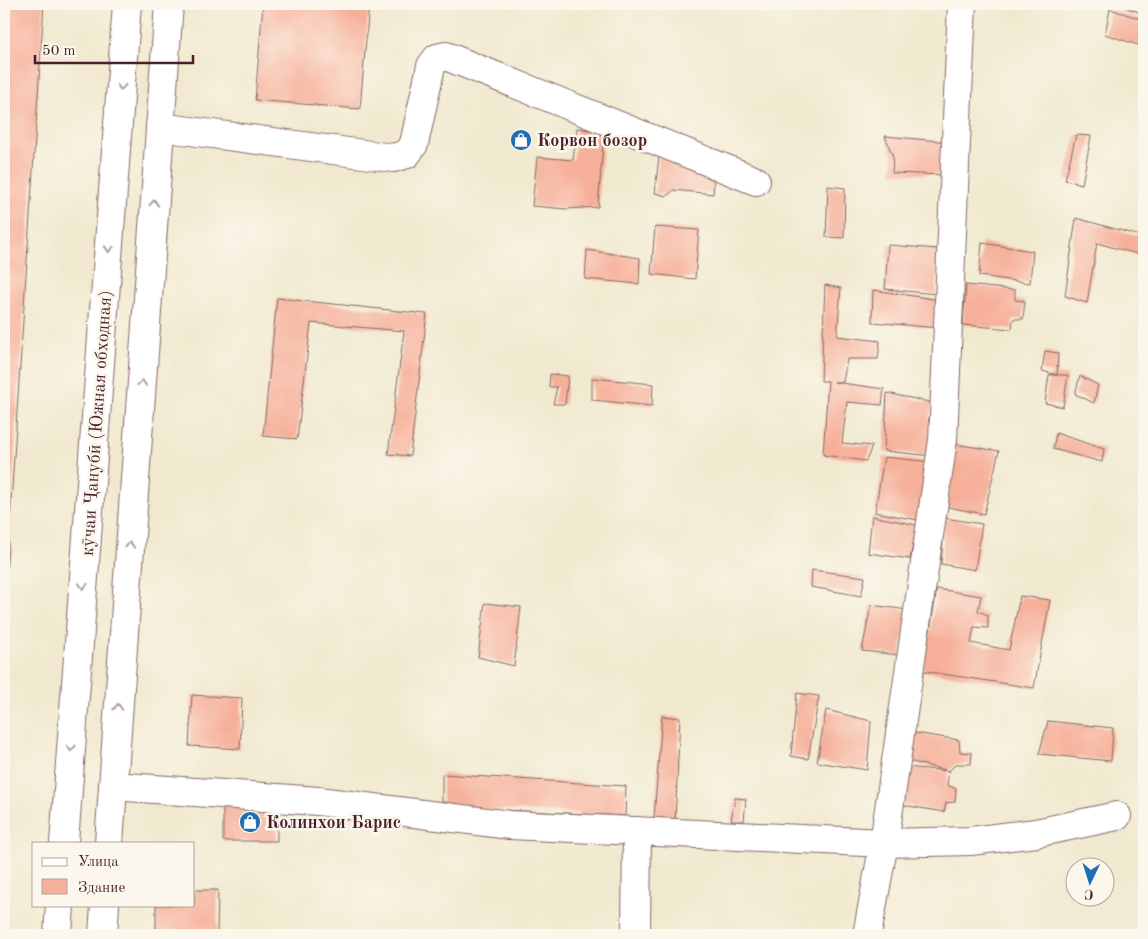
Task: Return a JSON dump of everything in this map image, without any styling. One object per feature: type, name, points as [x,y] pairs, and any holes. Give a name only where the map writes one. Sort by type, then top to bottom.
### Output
[{"type":"street","name":"кӯчаи Ҷанубӣ (Южная обходная)","points":[[64,842],[127,4]]},
{"type":"street","points":[[109,842],[169,4]]},
{"type":"street","points":[[867,935],[884,843],[943,440],[962,4]]},
{"type":"street","points":[[160,126],[394,158],[407,154],[414,144],[431,66],[437,58],[446,56],[756,181]]},
{"type":"street","points":[[113,786],[318,802],[510,825],[884,843],[971,841],[1036,833],[1117,816]]},
{"type":"street","points":[[636,935],[637,832]]},
{"type":"street","points":[[58,935],[60,906]]},
{"type":"street","points":[[103,935],[105,906]]},
{"type":"building","points":[[4,4],[44,4],[5,593],[4,593]]},
{"type":"building","points":[[263,4],[369,4],[360,109],[255,100]]},
{"type":"building","points":[[1116,4],[1144,4],[1144,14]]},
{"type":"building","points":[[1110,9],[1144,20],[1144,47],[1105,34]]},
{"type":"building","points":[[577,128],[604,132],[598,207],[566,209],[532,206],[537,157],[573,160]]},
{"type":"building","points":[[1076,135],[1091,136],[1082,184],[1065,180]]},
{"type":"building","points":[[885,136],[949,142],[946,175],[892,173],[893,157]]},
{"type":"building","points":[[659,156],[714,180],[713,194],[673,190],[667,196],[655,193]]},
{"type":"building","points":[[828,186],[845,188],[844,238],[826,237]]},
{"type":"building","points":[[1076,218],[1144,237],[1144,256],[1097,243],[1087,303],[1065,296]]},
{"type":"building","points":[[655,227],[699,230],[695,279],[651,274]]},
{"type":"building","points":[[982,243],[1033,251],[1030,283],[979,276]]},
{"type":"building","points":[[888,245],[938,249],[936,294],[885,289]]},
{"type":"building","points":[[587,250],[640,258],[639,284],[585,279]]},
{"type":"building","points":[[825,285],[841,288],[837,336],[880,341],[878,359],[847,359],[843,382],[834,382],[884,389],[882,405],[847,402],[842,443],[872,446],[866,461],[823,455],[828,381],[821,381]]},
{"type":"building","points":[[966,285],[1015,290],[1015,300],[1025,301],[1023,319],[1013,319],[1012,329],[963,325]]},
{"type":"building","points":[[873,290],[940,300],[938,328],[872,322]]},
{"type":"building","points":[[277,298],[427,314],[410,456],[388,454],[404,331],[311,323],[297,439],[263,436]]},
{"type":"building","points":[[1045,351],[1058,353],[1057,375],[1042,371]]},
{"type":"building","points":[[550,374],[568,376],[565,404],[553,404],[557,387],[549,387]]},
{"type":"building","points":[[1049,375],[1068,375],[1063,407],[1045,403]]},
{"type":"building","points":[[1080,376],[1098,385],[1094,403],[1075,394]]},
{"type":"building","points":[[592,378],[653,384],[652,406],[592,400]]},
{"type":"building","points":[[887,393],[933,403],[928,422],[937,423],[933,456],[884,451]]},
{"type":"building","points":[[1056,433],[1104,449],[1102,462],[1053,449]]},
{"type":"building","points":[[954,444],[999,451],[984,514],[948,507]]},
{"type":"building","points":[[884,457],[932,462],[923,521],[875,512]]},
{"type":"building","points":[[872,516],[917,525],[910,559],[868,553]]},
{"type":"building","points":[[945,518],[982,524],[975,570],[941,564]]},
{"type":"building","points":[[812,570],[865,577],[861,596],[811,587]]},
{"type":"building","points":[[937,589],[981,596],[978,611],[988,615],[988,628],[974,627],[971,643],[1009,650],[1020,596],[1050,600],[1034,688],[923,671]]},
{"type":"building","points":[[485,603],[521,607],[514,666],[478,657]]},
{"type":"building","points":[[871,605],[908,610],[900,655],[862,651]]},
{"type":"building","points":[[797,693],[819,696],[808,759],[791,756]]},
{"type":"building","points":[[192,695],[242,698],[240,749],[189,746]]},
{"type":"building","points":[[826,710],[871,721],[867,770],[817,762]]},
{"type":"building","points":[[662,716],[680,718],[675,821],[654,817]]},
{"type":"building","points":[[1048,721],[1113,728],[1111,761],[1039,754]]},
{"type":"building","points":[[915,733],[959,740],[960,752],[972,753],[971,764],[956,764],[949,771],[908,761]]},
{"type":"building","points":[[906,767],[949,771],[947,785],[956,789],[955,802],[946,803],[944,812],[902,805]]},
{"type":"building","points":[[442,774],[626,786],[625,816],[442,807]]},
{"type":"building","points":[[735,798],[746,799],[744,821],[731,821]]},
{"type":"building","name":"Колинхои Барис","points":[[277,802],[277,841],[223,841],[223,803]]},
{"type":"building","points":[[195,890],[218,890],[217,935],[156,935],[156,906],[195,906]]},
{"type":"place","name":"Корвон бозор","points":[[521,140]]},
{"type":"place","name":"Колинхои Барис","points":[[250,822]]}]
